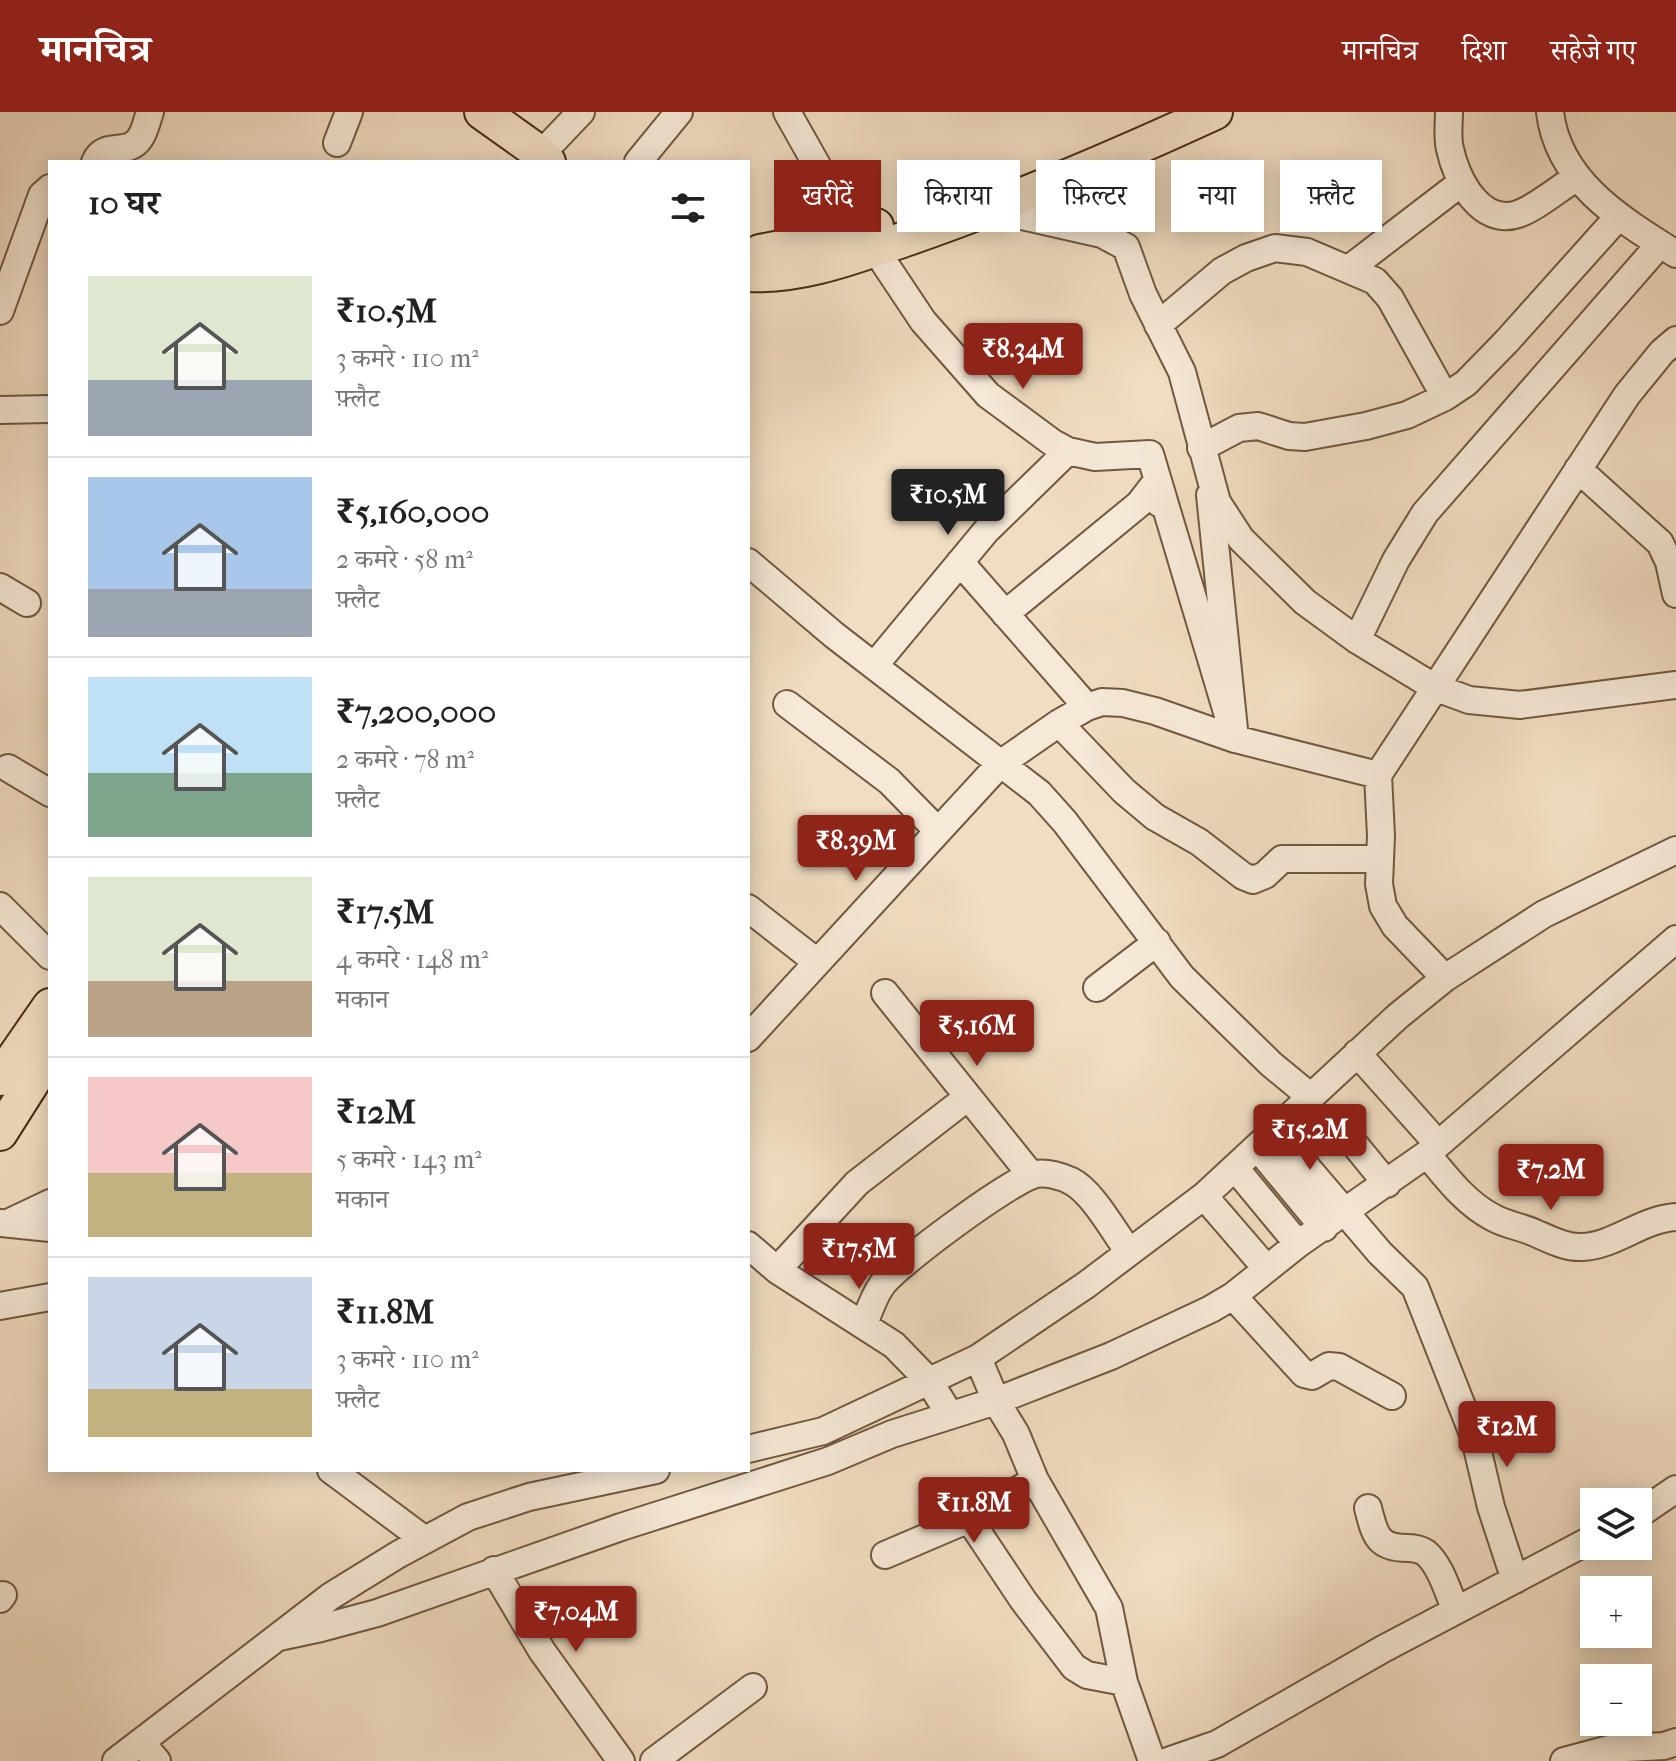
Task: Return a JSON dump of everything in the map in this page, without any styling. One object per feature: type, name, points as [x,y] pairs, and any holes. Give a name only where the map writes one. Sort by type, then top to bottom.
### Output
[{"type":"main road","points":[[482,112],[544,158]]},
{"type":"main road","points":[[750,274],[772,274],[835,263],[861,242],[1173,112]]},
{"type":"main road","points":[[1020,194],[1215,112]]},
{"type":"main road","points":[[750,253],[861,242],[898,232]]},
{"type":"main road","points":[[0,1078],[48,1009]]},
{"type":"main road","points":[[0,1133],[48,1057]]},
{"type":"street","points":[[96,160],[104,150],[133,145],[140,138],[150,112]]},
{"type":"street","points":[[337,143],[349,112]]},
{"type":"street","points":[[544,158],[581,112]]},
{"type":"street","points":[[640,160],[679,112]]},
{"type":"street","points":[[787,112],[861,242],[923,321],[988,395],[1068,451],[1095,457],[1150,454],[1235,739]]},
{"type":"street","points":[[1449,112],[1450,149],[1461,183],[1483,208],[1497,216],[1518,215],[1576,178]]},
{"type":"street","points":[[1357,640],[1396,560],[1425,513],[1668,249],[1619,216],[1576,178],[1558,144],[1550,112]]},
{"type":"street","points":[[1350,268],[1461,183]]},
{"type":"street","points":[[0,311],[42,195],[48,190]]},
{"type":"street","points":[[1020,216],[1117,240],[1126,247],[1135,274],[1182,372],[1217,502],[1241,539],[1305,602],[1357,640],[1434,687],[1469,700],[1520,705],[1676,685]]},
{"type":"street","points":[[1204,458],[1239,428],[1258,426],[1289,436],[1305,437],[1407,415],[1445,397],[1466,383],[1619,216]]},
{"type":"street","points":[[1158,325],[1222,271],[1246,258],[1275,248],[1307,252],[1375,281],[1390,298],[1445,397]]},
{"type":"street","points":[[1445,978],[1395,926],[1383,906],[1379,884],[1378,775],[1627,395],[1662,352],[1676,340]]},
{"type":"street","points":[[0,410],[48,409]]},
{"type":"street","points":[[874,666],[986,531],[1068,451]]},
{"type":"street","points":[[1204,458],[1235,739]]},
{"type":"street","points":[[1578,469],[1660,543],[1669,562],[1676,594]]},
{"type":"street","points":[[1005,614],[1139,504],[1153,486],[1235,739]]},
{"type":"street","points":[[960,562],[1087,707]]},
{"type":"street","points":[[750,564],[874,666],[1039,793],[1065,822],[1182,977],[1218,1014],[1311,1097]]},
{"type":"street","points":[[0,587],[27,603]]},
{"type":"street","points":[[750,1036],[1000,764],[1087,707],[1102,702],[1123,703],[1235,739],[1378,775]]},
{"type":"street","points":[[787,704],[889,781],[938,831]]},
{"type":"street","points":[[1059,723],[1124,791],[1155,817],[1199,842],[1243,876],[1253,880],[1265,875],[1282,859],[1380,859]]},
{"type":"street","points":[[8,768],[48,792]]},
{"type":"street","points":[[750,1449],[823,1431],[978,1358],[1086,1285],[1204,1196],[1357,1053],[1445,978],[1544,914],[1676,850]]},
{"type":"street","points":[[0,906],[48,954]]},
{"type":"street","points":[[750,912],[817,962]]},
{"type":"street","points":[[279,1637],[377,1613],[494,1570],[828,1461],[892,1434],[996,1401],[1111,1356],[1233,1296],[1298,1244],[1433,1149],[1676,939]]},
{"type":"street","points":[[1097,988],[1157,942]]},
{"type":"street","points":[[885,993],[1031,1175]]},
{"type":"street","points":[[1357,1053],[1433,1149],[1454,1187],[1495,1219],[1562,1244],[1582,1247],[1606,1241],[1637,1226],[1676,1217]]},
{"type":"street","points":[[777,1270],[857,1183],[968,1097]]},
{"type":"street","points":[[1347,1135],[1387,1184]]},
{"type":"street","points":[[1266,1139],[1334,1220],[1380,1253],[1415,1287],[1475,1439],[1491,1507],[1515,1580]]},
{"type":"street","points":[[1235,1168],[1298,1244]]},
{"type":"street","points":[[864,1324],[882,1284],[899,1267],[1000,1191],[1031,1175],[1055,1175],[1083,1189],[1129,1252]]},
{"type":"street","points":[[1204,1196],[1266,1268]]},
{"type":"street","points":[[4,1223],[48,1204]]},
{"type":"street","points":[[4,1223],[48,1228]]},
{"type":"street","points":[[750,1247],[777,1270],[894,1345],[929,1381],[950,1415]]},
{"type":"street","points":[[1233,1296],[1304,1374],[1312,1376],[1329,1366],[1339,1367],[1392,1396]]},
{"type":"street","points":[[0,1306],[48,1297]]},
{"type":"street","points":[[978,1358],[1035,1480],[1109,1608],[1124,1682],[1152,1761]]},
{"type":"street","points":[[334,1472],[425,1540]]},
{"type":"street","points":[[116,1761],[149,1752],[279,1637],[331,1596],[425,1540],[468,1517],[529,1497],[647,1472]]},
{"type":"street","points":[[885,1555],[969,1519],[1035,1480]]},
{"type":"street","points":[[1652,1505],[1676,1489]]},
{"type":"street","points":[[1368,1508],[1375,1534],[1385,1545],[1417,1548],[1427,1554],[1456,1610]]},
{"type":"street","points":[[969,1519],[1023,1600],[1074,1667],[1087,1675],[1124,1682]]},
{"type":"street","points":[[1179,1760],[1217,1744],[1383,1649],[1580,1545]]},
{"type":"street","points":[[494,1570],[542,1651],[621,1761]]},
{"type":"street","points":[[654,1761],[753,1687]]},
{"type":"street","points":[[1564,1761],[1609,1749],[1664,1746],[1676,1742]]}]
